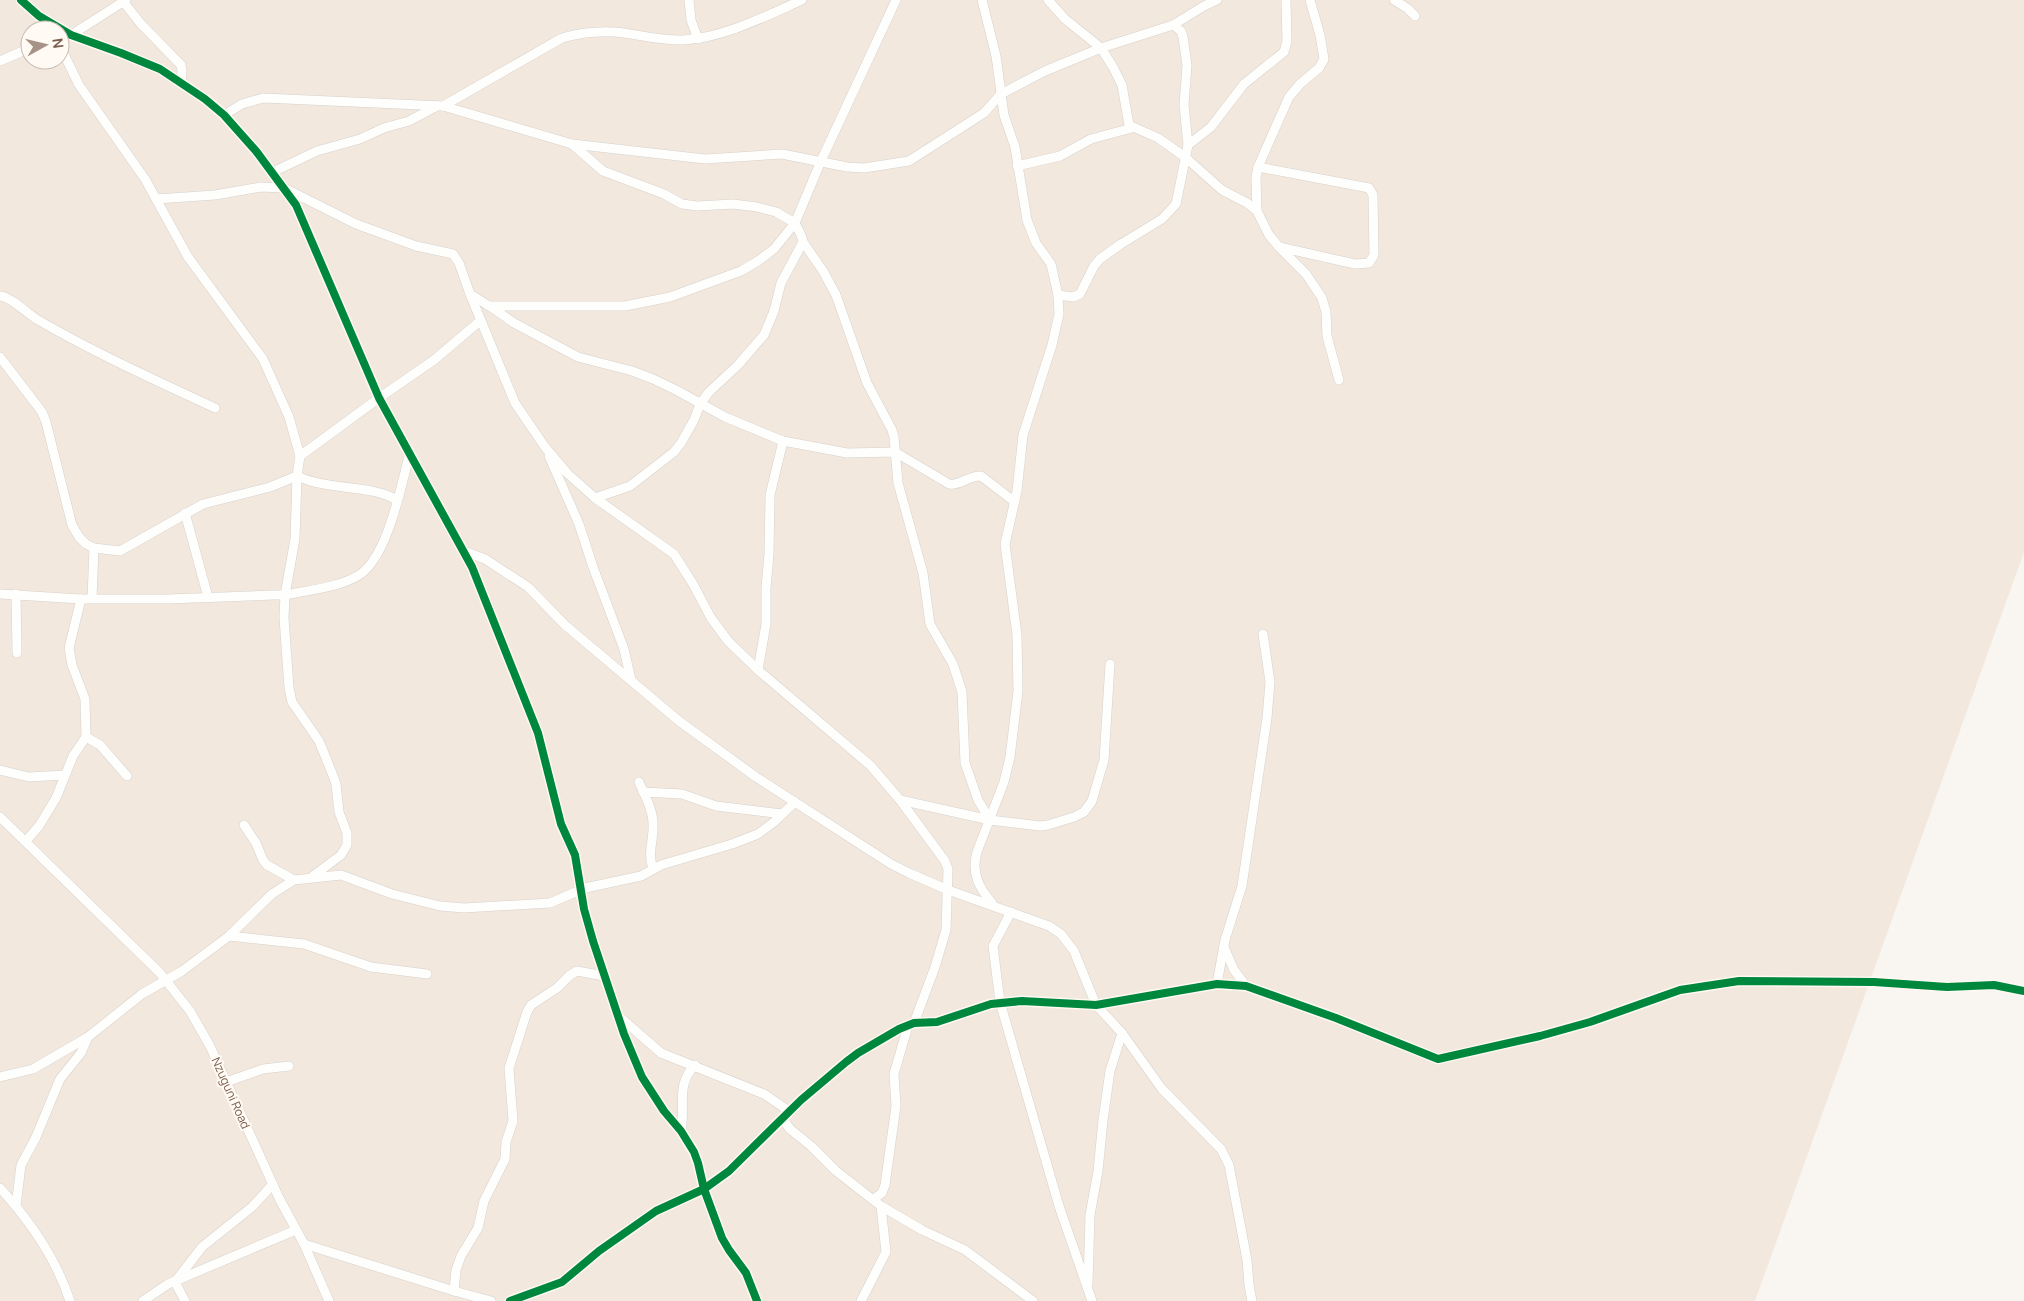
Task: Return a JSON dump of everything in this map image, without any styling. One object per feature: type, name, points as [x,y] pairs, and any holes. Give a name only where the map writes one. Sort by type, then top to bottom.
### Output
[{"type":"street","points":[[21,0],[39,16],[71,35],[160,69],[211,104],[224,115],[273,172],[296,206],[379,398],[409,456],[464,551],[497,626],[538,733],[561,824],[572,846],[592,941],[620,1017],[624,1034],[642,1077],[664,1111],[681,1131],[698,1163],[704,1189],[722,1238],[746,1273],[756,1301]]},
{"type":"street","points":[[689,0],[691,20],[698,39]]},
{"type":"street","points":[[273,172],[317,150],[360,139],[409,121],[440,106],[550,43],[577,34],[614,32],[681,40],[698,39],[708,37],[802,0]]},
{"type":"street","points":[[490,306],[625,306],[670,297],[741,271],[774,249],[795,223],[821,161],[896,0]]},
{"type":"street","points":[[982,0],[996,56],[1004,115],[1014,142],[1029,230],[1051,264],[1058,295],[1058,320],[1023,435],[1015,502],[1005,544],[1017,635],[1018,691],[1010,757],[1004,782],[977,852],[976,863],[978,885],[994,905]]},
{"type":"street","points":[[1048,0],[1065,19],[1101,48],[1121,81],[1127,122],[1132,128],[1158,138],[1185,157],[1222,190],[1247,203],[1257,211],[1269,235],[1278,247],[1306,274],[1322,298],[1326,312],[1327,336],[1339,380]]},
{"type":"street","points":[[224,115],[242,104],[263,98],[440,106],[572,144],[705,159],[782,154],[847,167],[864,168],[909,160],[984,113],[1001,94],[1045,71],[1101,48],[1173,25],[1217,0]]},
{"type":"street","points":[[1188,145],[1212,127],[1244,84],[1284,52],[1287,41],[1286,0]]},
{"type":"street","points":[[1257,211],[1256,178],[1258,167],[1289,97],[1300,84],[1319,68],[1324,59],[1320,35],[1310,0]]},
{"type":"street","points":[[1394,0],[1407,8],[1415,16]]},
{"type":"street","points":[[71,35],[124,1],[142,24],[181,65],[181,82]]},
{"type":"street","points":[[1058,295],[1073,297],[1080,294],[1094,266],[1100,259],[1158,222],[1173,208],[1188,145],[1184,105],[1187,65],[1186,50],[1181,31],[1173,25]]},
{"type":"street","points":[[0,61],[20,52]]},
{"type":"street","points":[[70,68],[78,85],[145,179],[188,256],[263,359],[289,417],[300,456],[297,476],[296,539],[285,594],[285,643],[290,696],[301,716],[319,741],[332,773],[339,812],[347,833],[347,845],[341,855],[311,877]]},
{"type":"street","points":[[1018,166],[1060,156],[1091,138],[1132,128]]},
{"type":"street","points":[[572,144],[603,171],[664,194],[682,204],[697,206],[733,204],[757,207],[776,212],[795,223],[800,230],[802,242],[823,271],[836,295],[867,383],[892,430],[896,452],[898,484],[923,573],[930,624],[953,664],[962,692],[965,763],[978,800],[990,820]]},
{"type":"street","points":[[1258,167],[1369,188],[1373,195],[1374,256],[1369,263],[1355,264],[1278,247]]},
{"type":"street","points":[[156,199],[215,194],[261,186],[284,188],[356,224],[416,246],[453,254],[459,263],[480,320],[515,403],[545,447],[566,473],[595,498],[674,554],[711,618],[728,641],[758,670],[861,756],[900,800],[945,861],[948,869],[946,930],[935,967],[911,1024],[894,1074],[896,1106],[885,1185],[877,1203],[886,1252],[861,1301]]},
{"type":"street","points":[[595,498],[630,486],[674,452],[694,420],[700,404],[716,384],[738,365],[764,335],[774,311],[781,283],[802,242]]},
{"type":"street","points":[[470,294],[514,323],[578,357],[632,371],[653,379],[725,417],[784,441],[847,453],[896,452],[949,484],[958,484],[974,476],[981,476],[1015,502]]},
{"type":"street","points":[[0,296],[9,299],[33,317],[80,344],[216,408]]},
{"type":"street","points":[[300,456],[434,360],[480,320]]},
{"type":"street","points":[[0,356],[42,412],[72,526],[79,537],[86,544],[94,548],[120,551],[203,504],[270,487],[297,476],[323,484],[380,492],[397,500]]},
{"type":"street","points":[[758,670],[766,624],[766,588],[770,554],[770,495],[784,441]]},
{"type":"street","points":[[545,447],[579,524],[624,649],[632,680]]},
{"type":"street","points":[[0,594],[81,599],[168,599],[285,594],[348,580],[368,568],[376,560],[397,500],[409,456]]},
{"type":"street","points":[[185,513],[208,597]]},
{"type":"street","points":[[92,598],[94,548]]},
{"type":"street","points":[[464,551],[486,559],[528,586],[566,625],[679,722],[756,777],[891,864],[948,890],[1049,926],[1061,934],[1079,960],[1096,1005],[1122,1033],[1162,1090],[1221,1149],[1225,1156],[1229,1165],[1248,1260],[1249,1286],[1252,1301]]},
{"type":"street","points":[[16,594],[17,653]]},
{"type":"street","points":[[26,841],[39,826],[56,798],[74,756],[86,737],[85,699],[72,666],[69,648],[81,599]]},
{"type":"street","points":[[1216,984],[1224,946],[1242,886],[1267,718],[1270,682],[1263,634]]},
{"type":"street","points":[[900,800],[990,820],[1048,826],[1074,817],[1088,808],[1104,760],[1110,664]]},
{"type":"street","points":[[86,737],[100,745],[127,776]]},
{"type":"street","points":[[0,770],[29,777],[65,775]]},
{"type":"street","points":[[639,782],[652,813],[653,826],[649,851],[653,868]]},
{"type":"street","points":[[643,792],[682,794],[716,806],[782,814]]},
{"type":"street","points":[[0,1077],[33,1069],[88,1037],[142,994],[182,971],[229,936],[272,894],[294,880],[311,877],[341,876],[392,894],[440,906],[464,908],[550,903],[591,886],[641,876],[653,868],[732,844],[758,834],[795,802]]},
{"type":"street","name":"Nzuguni Road","points":[[0,817],[166,979],[200,1027],[273,1184],[304,1244],[329,1301]]},
{"type":"street","points":[[244,825],[256,843],[262,860],[267,865],[294,880]]},
{"type":"street","points":[[1012,912],[993,946],[1000,1002],[1058,1206],[1092,1301]]},
{"type":"street","points":[[229,936],[304,944],[371,967],[427,974]]},
{"type":"street","points":[[1224,946],[1234,970],[1246,986]]},
{"type":"street","points":[[454,1291],[456,1270],[461,1256],[478,1228],[484,1201],[505,1159],[506,1142],[513,1121],[509,1068],[528,1008],[577,971],[604,976]]},
{"type":"street","points":[[510,1301],[562,1282],[599,1251],[656,1211],[704,1189],[729,1171],[785,1115],[846,1062],[911,1024],[937,1022],[1000,1002],[1022,1001],[1096,1005],[1216,984],[1246,986],[1336,1018],[1438,1059],[1540,1036],[1590,1022],[1674,992],[1739,981],[1874,982],[1947,988],[1994,985],[2024,991]]},
{"type":"street","points":[[620,1017],[650,1046],[661,1053],[764,1094],[785,1115],[790,1129],[811,1146],[836,1171],[877,1203],[922,1230],[965,1250],[1033,1301]]},
{"type":"street","points":[[1088,1289],[1090,1215],[1098,1171],[1110,1071],[1122,1033]]},
{"type":"street","points":[[16,1206],[21,1165],[36,1137],[60,1079],[81,1053],[88,1037]]},
{"type":"street","points":[[681,1131],[683,1122],[683,1083],[686,1075],[695,1065]]},
{"type":"street","points":[[226,1082],[263,1069],[290,1066]]},
{"type":"street","points":[[175,1282],[202,1247],[252,1207],[273,1184]]},
{"type":"street","points":[[0,1188],[16,1206],[49,1252],[70,1301]]},
{"type":"street","points":[[143,1301],[168,1284],[296,1230]]},
{"type":"street","points":[[304,1244],[491,1301]]},
{"type":"street","points":[[175,1282],[185,1301]]},
{"type":"shaded area","points":[[0,0],[2024,0],[2024,552],[1755,1301],[0,1301]]},
{"type":"cycle path","points":[[21,0],[39,16],[71,35],[160,69],[205,99],[224,115],[256,151],[296,205],[379,398],[472,567],[538,733],[561,824],[575,855],[584,909],[593,941],[624,1034],[642,1077],[694,1152],[704,1189],[722,1238],[746,1273],[757,1301]]},
{"type":"cycle path","points":[[510,1301],[562,1282],[599,1251],[656,1211],[704,1189],[729,1171],[801,1100],[858,1053],[899,1029],[914,1023],[937,1022],[991,1004],[1022,1001],[1096,1005],[1217,984],[1246,986],[1336,1018],[1438,1059],[1540,1036],[1590,1022],[1680,990],[1739,981],[1874,982],[1947,987],[1994,985],[2024,991]]}]
